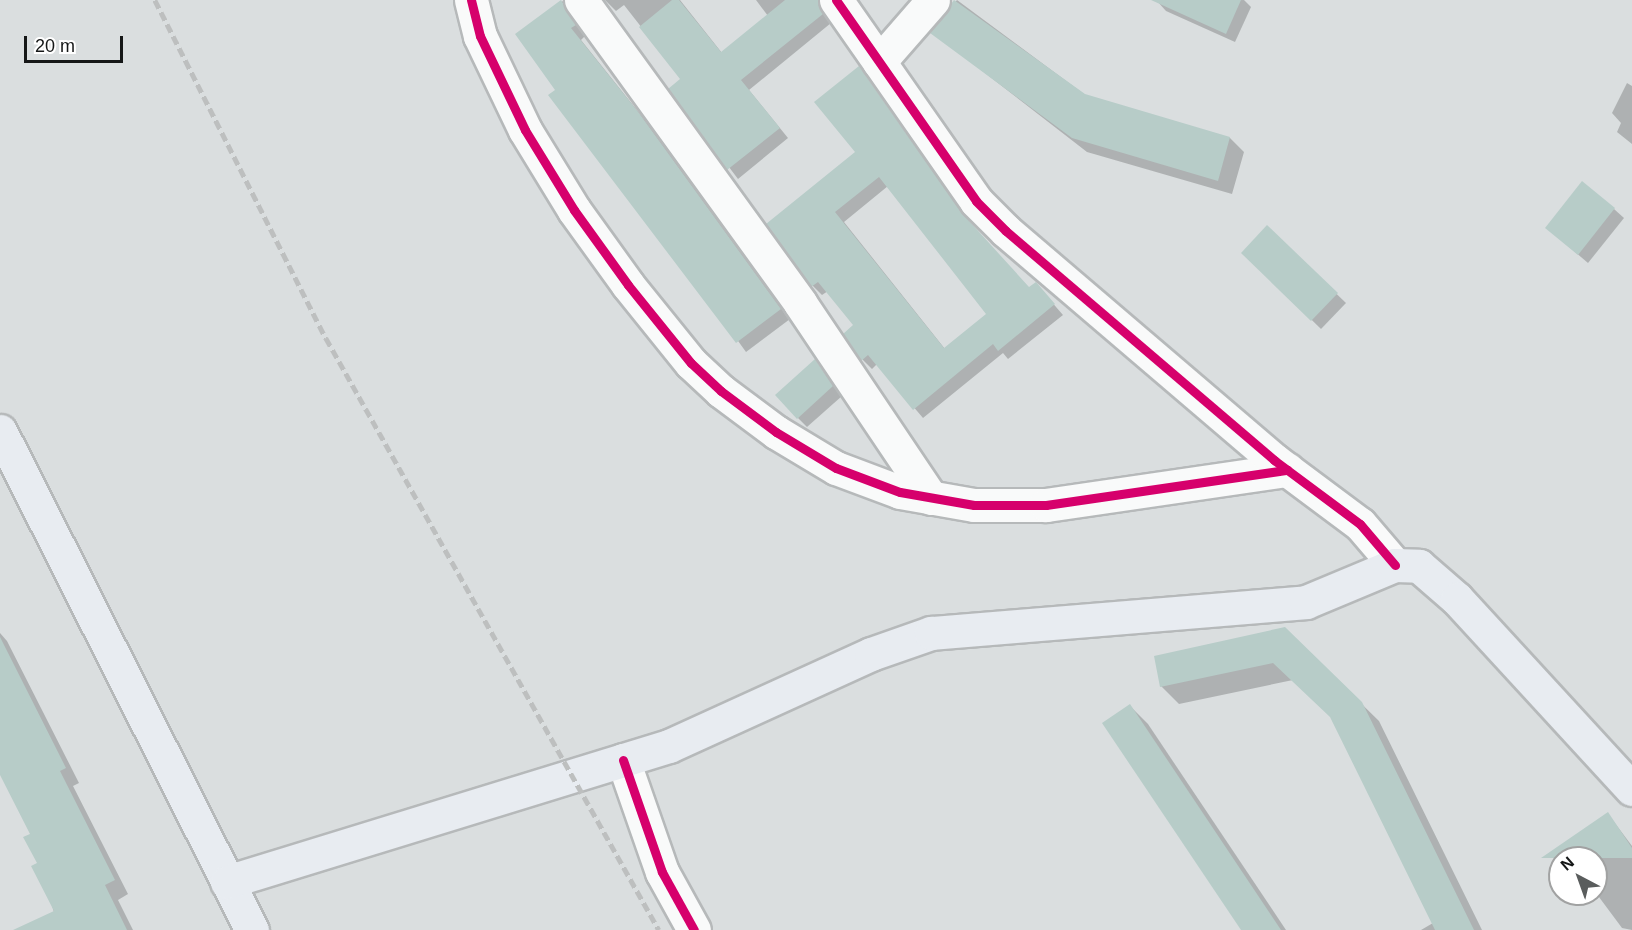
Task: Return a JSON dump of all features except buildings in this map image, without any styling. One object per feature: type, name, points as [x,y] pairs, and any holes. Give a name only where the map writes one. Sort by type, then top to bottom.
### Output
[{"type":"main road","points":[[0,431],[252,930]]},
{"type":"main road","points":[[227,882],[669,746],[871,654],[931,633],[1306,602],[1395,566],[1419,566],[1457,599],[1632,789]]},
{"type":"street","points":[[471,0],[480,36],[525,130],[574,210],[691,363],[721,392],[776,432],[836,468],[900,492],[974,505],[1046,505],[1287,470]]},
{"type":"street","points":[[581,0],[800,303],[931,498]]},
{"type":"street","points":[[836,0],[975,201],[1015,239],[1287,470],[1360,524],[1395,566]]},
{"type":"street","points":[[879,62],[933,0]]},
{"type":"street","points":[[623,760],[662,872],[694,930]]},
{"type":"railway","points":[[155,0],[326,338],[659,930]]},
{"type":"cycle path","points":[[471,0],[480,36],[525,130],[574,210],[628,285],[691,363],[721,391],[776,432],[836,468],[900,492],[974,505],[1046,505],[1287,470]]},
{"type":"cycle path","points":[[836,0],[976,201],[1006,231],[1274,460],[1360,524],[1395,565]]},
{"type":"cycle path","points":[[623,760],[662,872],[694,930]]}]
